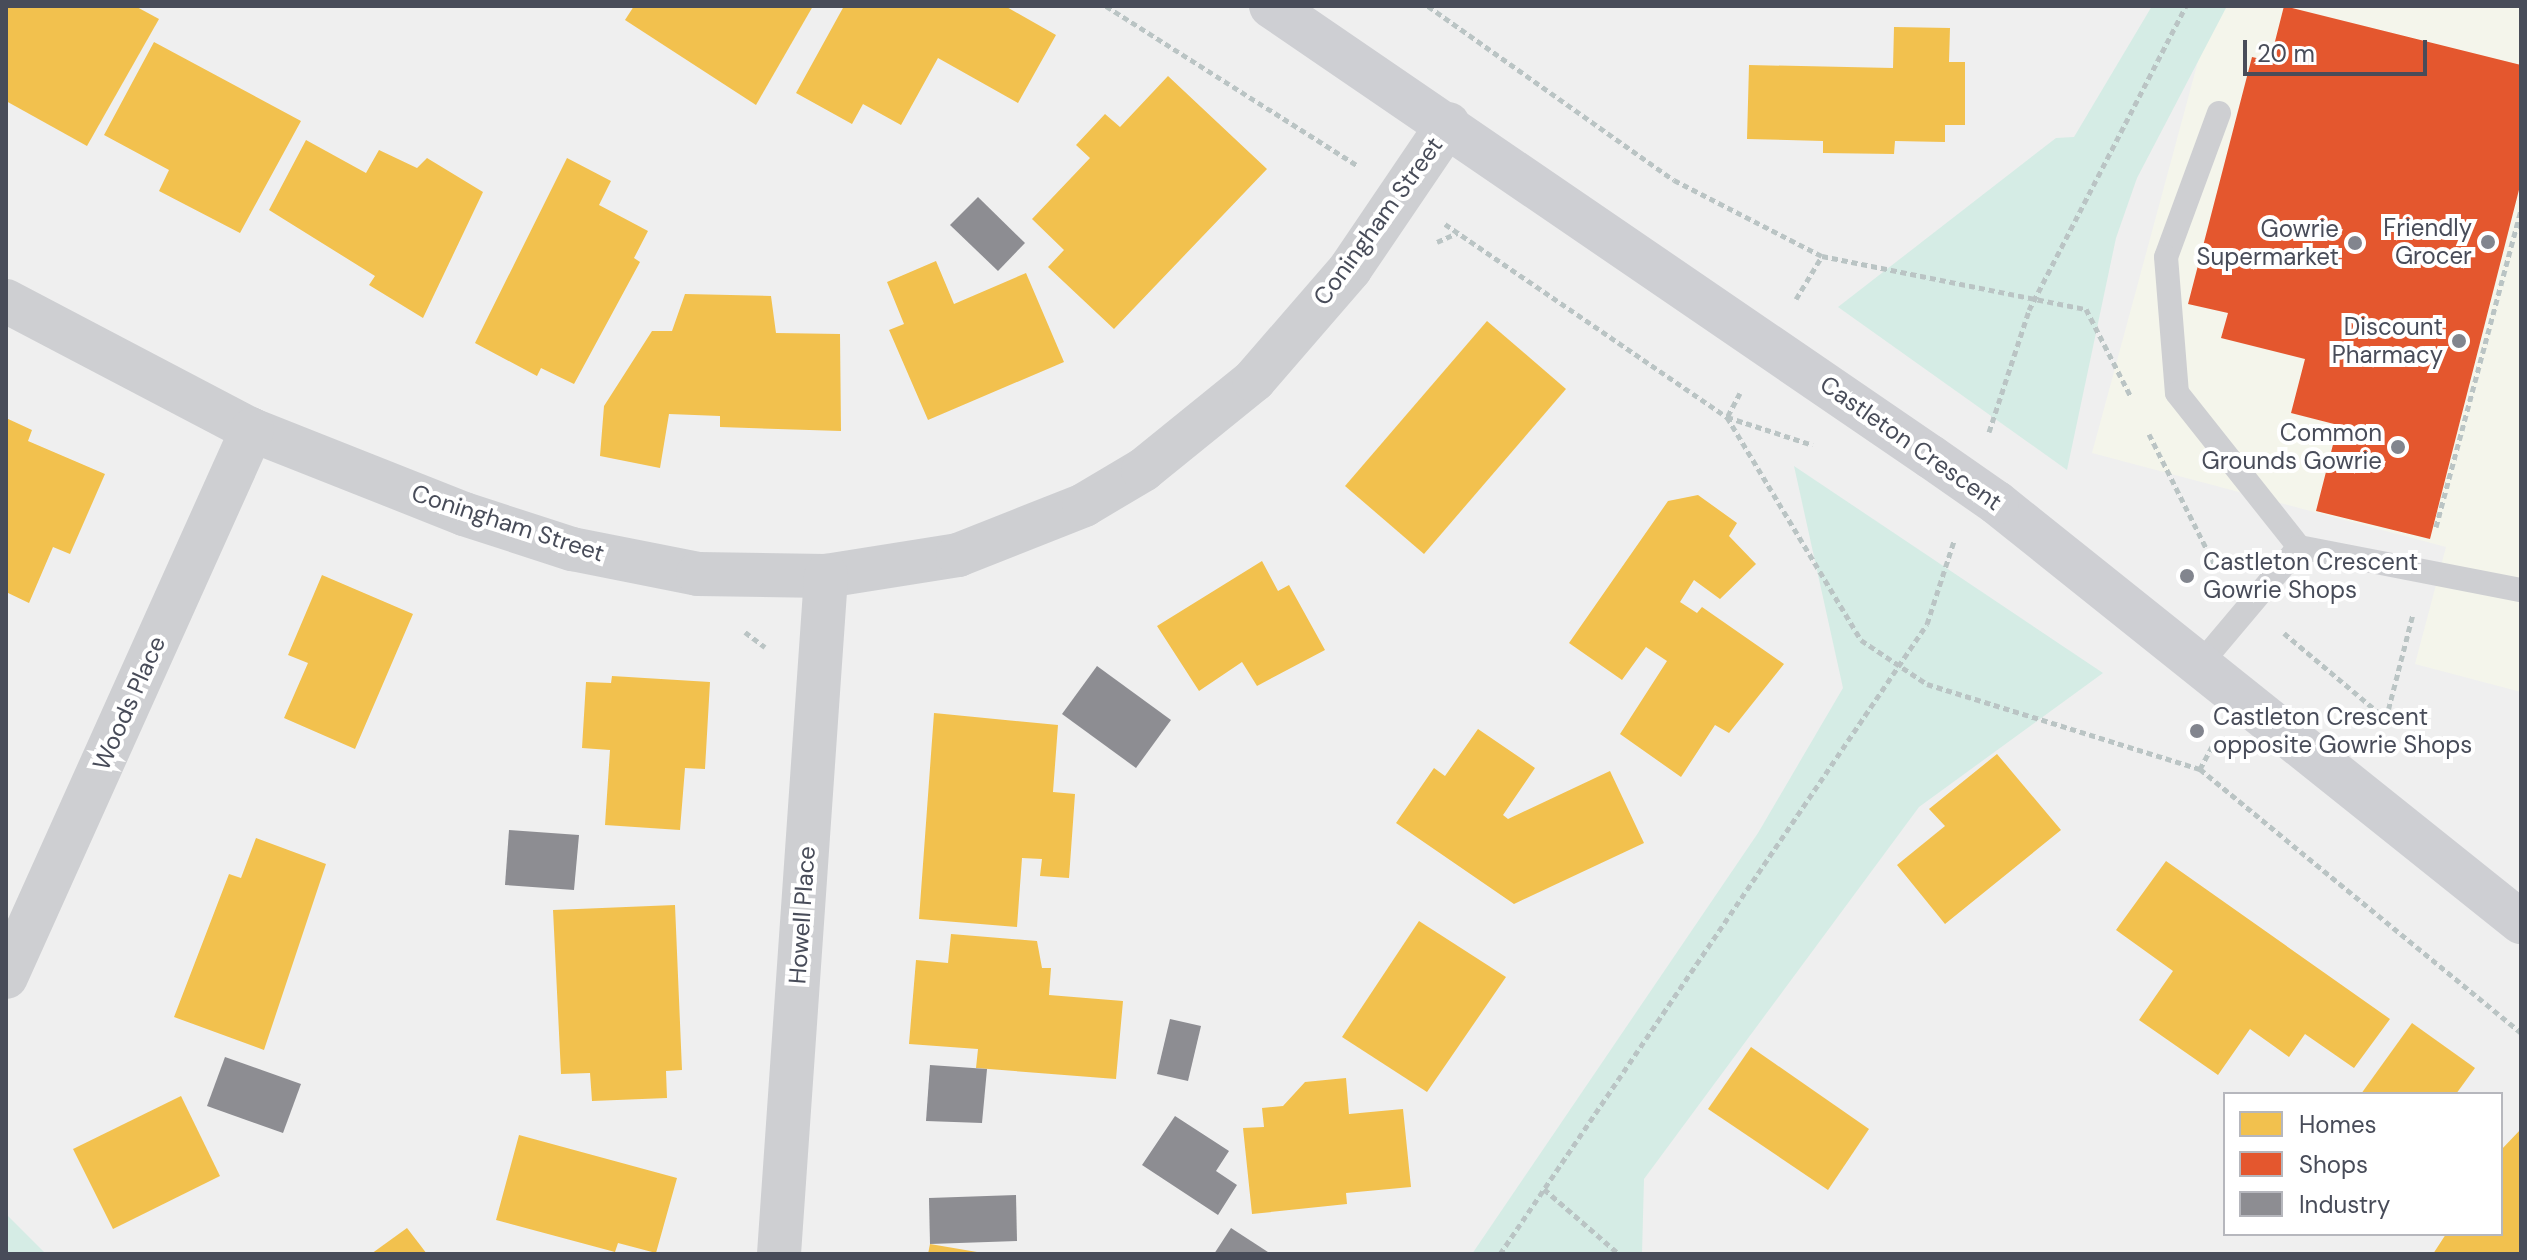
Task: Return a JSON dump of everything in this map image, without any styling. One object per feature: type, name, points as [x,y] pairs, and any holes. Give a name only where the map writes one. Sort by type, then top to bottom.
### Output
[{"type":"street","name":"Castleton Crescent","points":[[1271,6],[1448,124],[1997,503],[2202,662],[2521,922]]},
{"type":"street","name":"Coningham Street","points":[[6,301],[252,430],[572,549],[698,574],[826,576],[958,555],[1084,505],[1143,470],[1254,380],[1350,269],[1448,124]]},
{"type":"street","name":"Woods Place","points":[[6,977],[252,430]]},
{"type":"street","name":"Howell Place","points":[[779,1254],[826,576]]},
{"type":"lane","points":[[2219,113],[2166,257],[2177,393],[2299,547],[2521,590]]},
{"type":"lane","points":[[2202,662],[2299,547]]},
{"type":"path","points":[[1106,6],[1401,193],[1727,417],[1861,640],[1927,684],[2200,769],[2521,1033]]},
{"type":"path","points":[[1428,6],[1674,180],[1822,256]]},
{"type":"path","points":[[1985,445],[2029,310],[2186,6]]},
{"type":"path","points":[[1432,244],[1458,232]]},
{"type":"path","points":[[1500,1254],[1927,624],[1956,534]]},
{"type":"path","points":[[737,631],[753,634],[791,673],[819,672]]},
{"type":"path","points":[[1544,1189],[1619,1254]]},
{"type":"shaded area","points":[[2213,6],[2521,6],[2521,692],[2415,664],[2446,547],[2092,453]]},
{"type":"green space","points":[[2152,6],[2227,6],[2137,178],[2116,238],[2067,470],[1838,307],[2056,138],[2074,137]]},
{"type":"green space","points":[[1794,466],[2103,673],[1919,807],[1644,1179],[1642,1254],[1472,1254],[1758,833],[1843,688]]},
{"type":"green space","points":[[6,1214],[46,1254],[6,1254]]},
{"type":"building: Homes","points":[[6,6],[135,6],[159,19],[87,146],[6,101]]},
{"type":"building: Homes","points":[[634,6],[813,6],[756,105],[625,20]]},
{"type":"building: Homes","points":[[844,6],[1005,6],[1056,35],[1018,103],[938,58],[901,125],[863,104],[852,124],[796,93]]},
{"type":"building: Homes","points":[[1894,27],[1950,28],[1949,62],[1965,62],[1965,125],[1945,125],[1945,142],[1895,141],[1894,154],[1823,153],[1823,141],[1747,139],[1749,65],[1893,68]]},
{"type":"building: Homes","points":[[154,42],[301,121],[240,233],[159,191],[169,170],[104,135]]},
{"type":"building: Homes","points":[[1168,76],[1267,169],[1114,329],[1048,267],[1064,250],[1032,219],[1090,158],[1076,145],[1105,114],[1120,127]]},
{"type":"building: Homes","points":[[306,140],[366,173],[379,150],[417,168],[427,158],[483,192],[423,318],[369,285],[375,276],[269,210]]},
{"type":"building: Homes","points":[[567,158],[611,181],[599,205],[648,231],[634,258],[640,262],[574,384],[541,368],[537,376],[475,343]]},
{"type":"building: Homes","points":[[936,261],[954,304],[1026,273],[1064,362],[928,420],[889,330],[904,324],[887,282]]},
{"type":"building: Homes","points":[[685,294],[771,296],[776,333],[840,334],[841,431],[720,427],[720,416],[669,414],[660,468],[600,456],[604,406],[652,331],[672,331]]},
{"type":"building: Homes","points":[[1487,321],[1566,389],[1424,554],[1345,486]]},
{"type":"building: Homes","points":[[6,418],[32,430],[28,441],[105,474],[70,554],[53,547],[29,603],[6,592]]},
{"type":"building: Homes","points":[[1698,495],[1737,523],[1729,536],[1756,564],[1720,599],[1694,580],[1680,602],[1697,613],[1702,607],[1784,664],[1729,733],[1715,725],[1681,777],[1620,734],[1667,661],[1646,647],[1622,680],[1569,643],[1668,501]]},
{"type":"building: Homes","points":[[1262,561],[1278,591],[1289,585],[1325,650],[1257,686],[1242,662],[1199,691],[1157,626]]},
{"type":"building: Homes","points":[[322,575],[413,614],[355,749],[284,718],[308,663],[288,655]]},
{"type":"building: Homes","points":[[612,676],[710,682],[705,769],[685,768],[680,830],[605,825],[610,750],[582,748],[586,682],[611,683]]},
{"type":"building: Homes","points":[[934,713],[1058,725],[1053,792],[1075,794],[1069,878],[1040,876],[1042,859],[1022,858],[1017,927],[919,919]]},
{"type":"building: Homes","points":[[1478,729],[1535,768],[1503,815],[1508,819],[1610,771],[1644,843],[1514,904],[1396,823],[1434,768],[1445,776]]},
{"type":"building: Homes","points":[[1997,754],[2061,830],[1945,924],[1897,865],[1945,826],[1929,809]]},
{"type":"building: Homes","points":[[256,838],[326,864],[264,1050],[174,1017],[229,874],[241,878]]},
{"type":"building: Homes","points":[[2166,861],[2390,1019],[2354,1068],[2305,1034],[2289,1057],[2250,1029],[2218,1075],[2139,1020],[2173,971],[2116,930]]},
{"type":"building: Homes","points":[[675,905],[682,1070],[666,1071],[667,1098],[592,1101],[590,1073],[561,1074],[553,910]]},
{"type":"building: Homes","points":[[1419,921],[1506,977],[1427,1092],[1342,1037]]},
{"type":"building: Homes","points":[[951,934],[1037,941],[1042,968],[1051,968],[1049,995],[1123,1001],[1116,1079],[976,1068],[978,1049],[909,1044],[916,960],[948,963]]},
{"type":"building: Homes","points":[[2412,1023],[2475,1068],[2457,1092],[2362,1092]]},
{"type":"building: Homes","points":[[1751,1047],[1869,1129],[1828,1190],[1708,1109]]},
{"type":"building: Homes","points":[[1346,1078],[1349,1114],[1403,1109],[1411,1187],[1346,1193],[1347,1204],[1252,1214],[1243,1128],[1264,1127],[1262,1108],[1283,1106],[1305,1082]]},
{"type":"building: Homes","points":[[181,1096],[220,1176],[113,1229],[73,1149]]},
{"type":"building: Homes","points":[[2521,1129],[2521,1254],[2433,1254],[2445,1236],[2503,1236],[2503,1148]]},
{"type":"building: Homes","points":[[519,1135],[677,1178],[656,1253],[618,1243],[615,1252],[496,1220]]},
{"type":"building: Homes","points":[[407,1228],[427,1254],[371,1254]]},
{"type":"building: Homes","points":[[930,1244],[977,1252],[977,1254],[928,1254]]},
{"type":"building: Shops","name":"Gowrie Supermarket","points":[[2284,6],[2521,65],[2521,182],[2430,539],[2316,511],[2338,425],[2291,413],[2305,359],[2221,338],[2228,313],[2188,304],[2252,57],[2270,61]]},
{"type":"building: Industry","points":[[978,197],[1025,243],[998,271],[950,225]]},
{"type":"building: Industry","points":[[1097,666],[1171,720],[1136,768],[1062,714]]},
{"type":"building: Industry","points":[[509,830],[579,835],[574,890],[505,885]]},
{"type":"building: Industry","points":[[1170,1019],[1201,1026],[1188,1081],[1157,1074]]},
{"type":"building: Industry","points":[[225,1057],[301,1084],[283,1133],[207,1106]]},
{"type":"building: Industry","points":[[930,1065],[987,1069],[982,1123],[926,1121]]},
{"type":"building: Industry","points":[[1175,1116],[1229,1151],[1216,1171],[1237,1185],[1218,1215],[1142,1165]]},
{"type":"building: Industry","points":[[1016,1195],[1017,1241],[930,1244],[929,1198]]},
{"type":"building: Industry","points":[[1231,1228],[1271,1254],[1214,1254]]},
{"type":"place","name":"Friendly Grocer","points":[[2488,242]]},
{"type":"place","name":"Gowrie Supermarket","points":[[2355,243]]},
{"type":"place","name":"Discount Pharmacy","points":[[2459,341]]},
{"type":"place","name":"Common Grounds Gowrie","points":[[2398,447]]},
{"type":"place","name":"Castleton Crescent Gowrie Shops","points":[[2187,576]]},
{"type":"place","name":"Castleton Crescent opposite Gowrie Shops","points":[[2197,731]]}]
